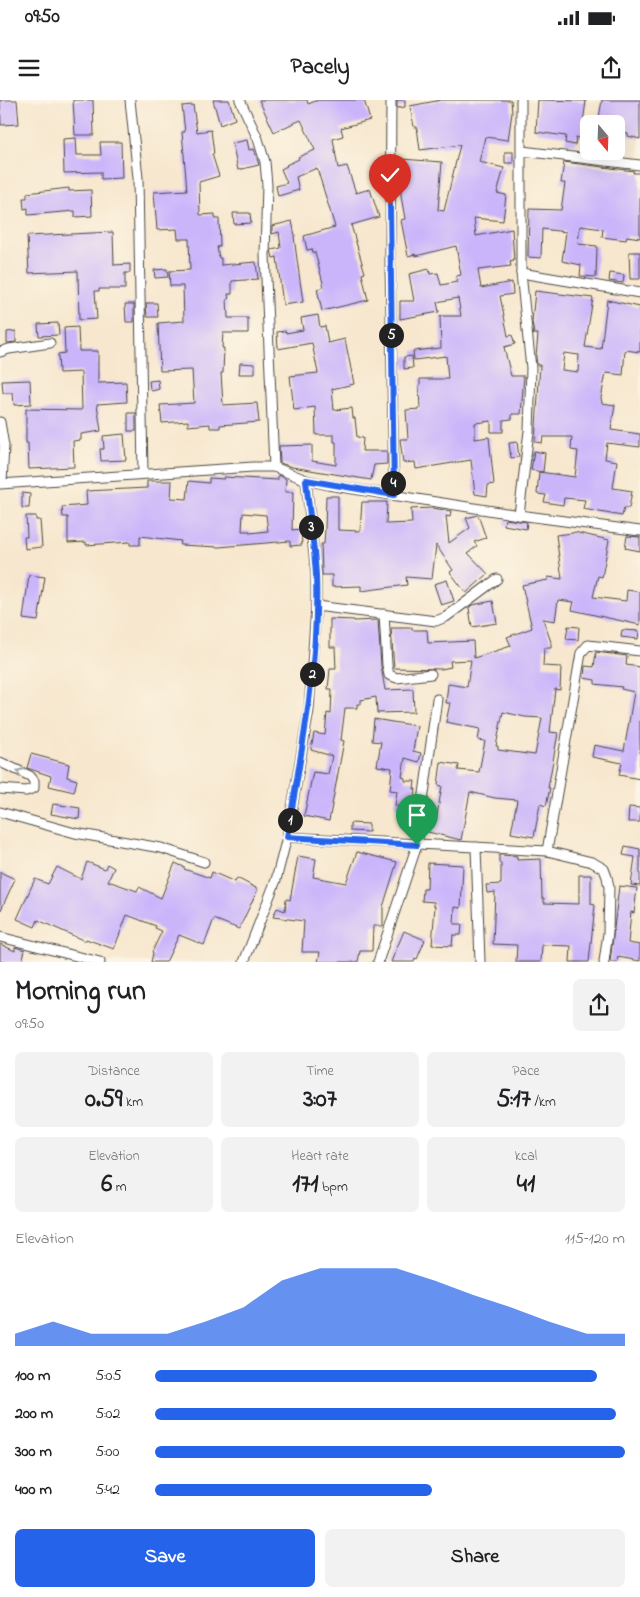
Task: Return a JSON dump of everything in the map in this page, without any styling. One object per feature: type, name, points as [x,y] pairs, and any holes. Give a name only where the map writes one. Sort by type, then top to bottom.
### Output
[{"type":"street","points":[[130,100],[138,178],[143,474]]},
{"type":"street","points":[[240,100],[265,162],[267,185],[265,255],[274,467]]},
{"type":"street","points":[[391,100],[390,258],[394,495]]},
{"type":"street","points":[[519,515],[529,431],[531,368],[521,273],[521,100]]},
{"type":"street","points":[[522,151],[640,165]]},
{"type":"street","points":[[521,273],[640,293]]},
{"type":"street","points":[[0,352],[50,343]]},
{"type":"street","points":[[0,422],[4,446],[1,484],[274,467],[306,480],[519,515],[640,530]]},
{"type":"street","points":[[244,962],[276,880],[287,837],[309,710],[316,606],[316,574],[306,480]]},
{"type":"street","points":[[316,606],[436,621],[446,617],[497,579]]},
{"type":"street","points":[[384,614],[389,675],[397,678],[431,674]]},
{"type":"street","points":[[548,850],[581,652],[588,645],[640,651]]},
{"type":"street","points":[[378,962],[417,845],[437,698]]},
{"type":"street","points":[[0,762],[30,776],[34,781],[34,788],[29,791],[0,790]]},
{"type":"street","points":[[0,812],[75,833],[161,848],[204,862]]},
{"type":"street","points":[[287,837],[417,845],[548,850],[592,862],[604,869],[608,878],[608,933],[604,962]]},
{"type":"street","points":[[476,847],[480,962]]},
{"type":"street","points":[[0,937],[100,962]]},
{"type":"building","points":[[0,100],[17,100],[19,124],[1,125]]},
{"type":"building","points":[[73,100],[93,100],[94,135],[75,135]]},
{"type":"building","points":[[213,100],[229,100],[235,119],[220,125]]},
{"type":"building","points":[[259,100],[307,100],[308,104],[318,100],[364,100],[370,120],[341,128],[343,136],[333,139],[338,168],[347,166],[356,193],[370,189],[379,217],[351,225],[365,273],[362,274],[368,300],[322,311],[317,289],[324,287],[315,252],[313,253],[312,249],[307,250],[304,236],[335,227],[317,168],[296,177],[299,190],[278,196],[276,186],[287,183],[281,169],[299,159],[298,157],[315,150],[301,120],[274,132]]},
{"type":"building","points":[[397,100],[405,100],[405,107],[397,108]]},
{"type":"building","points":[[441,100],[511,100],[512,113],[508,140],[485,137],[479,162],[504,168],[497,193],[506,195],[503,221],[474,218],[476,236],[512,229],[514,261],[510,262],[511,266],[478,270],[481,288],[512,282],[513,294],[500,296],[508,336],[512,335],[515,344],[504,347],[511,376],[524,376],[521,414],[512,414],[512,419],[503,420],[503,432],[491,432],[491,421],[475,423],[475,439],[489,437],[494,484],[488,485],[487,496],[475,494],[471,460],[416,469],[415,462],[403,463],[400,439],[408,439],[406,410],[420,409],[420,379],[448,379],[446,356],[414,360],[413,351],[441,348],[440,316],[461,316],[458,298],[437,302],[439,312],[400,319],[400,301],[414,301],[409,274],[429,269],[430,274],[438,273],[441,285],[457,282],[456,276],[461,275],[456,246],[416,256],[415,254],[408,256],[401,220],[405,219],[401,196],[401,159],[442,162],[438,210],[444,211],[460,145],[420,150],[417,127],[414,127],[410,106]]},
{"type":"building","points":[[538,100],[586,101],[584,115],[580,115],[580,138],[576,137],[575,145],[565,143],[566,136],[536,132]]},
{"type":"building","points":[[602,100],[640,100],[640,139],[628,136],[628,133],[625,132],[625,115],[600,115]]},
{"type":"building","points":[[193,105],[197,132],[211,130],[214,154],[212,154],[219,176],[199,182],[200,215],[215,214],[215,219],[219,219],[220,246],[217,247],[219,258],[221,258],[221,265],[256,262],[258,279],[232,281],[232,294],[228,294],[229,299],[227,299],[228,318],[248,318],[248,333],[223,333],[223,373],[221,373],[223,405],[257,403],[259,422],[220,425],[220,428],[210,428],[210,424],[188,426],[188,421],[162,423],[160,405],[194,403],[192,370],[160,371],[158,323],[184,321],[183,286],[170,286],[169,271],[190,270],[189,239],[178,239],[177,229],[157,230],[154,192],[187,190],[182,132],[185,132],[182,106]]},
{"type":"building","points":[[76,138],[77,155],[101,155],[100,142],[121,142],[122,178],[101,179],[101,172],[64,173],[63,139]]},
{"type":"building","points":[[247,140],[249,150],[254,149],[259,165],[238,170],[232,143]]},
{"type":"building","points":[[505,152],[513,152],[513,163],[505,163]]},
{"type":"building","points":[[564,162],[640,173],[640,238],[627,236],[626,240],[602,237],[603,229],[580,226],[578,244],[597,246],[596,277],[580,276],[581,265],[562,261],[566,232],[542,229],[541,258],[528,257],[529,209],[561,210],[565,183],[561,183]]},
{"type":"building","points":[[69,188],[69,191],[91,190],[92,216],[75,217],[75,211],[28,215],[28,208],[24,209],[23,198],[27,198],[27,193]]},
{"type":"building","points":[[233,213],[250,213],[251,223],[234,224]]},
{"type":"building","points":[[292,221],[303,302],[283,305],[277,257],[273,258],[271,250],[281,248],[279,232],[272,234],[272,226]]},
{"type":"building","points":[[113,232],[114,265],[130,264],[130,273],[125,273],[125,289],[99,289],[99,291],[95,291],[97,319],[79,320],[78,271],[29,273],[27,236]]},
{"type":"building","points":[[629,252],[640,252],[640,279],[630,279]]},
{"type":"building","points":[[167,269],[168,277],[155,278],[154,270]]},
{"type":"building","points":[[610,273],[624,275],[623,283],[609,281]]},
{"type":"building","points":[[535,291],[593,298],[585,347],[601,349],[607,300],[640,307],[640,352],[625,350],[623,375],[606,373],[601,398],[602,403],[615,405],[611,430],[640,434],[640,447],[607,443],[605,459],[617,461],[613,488],[632,491],[629,508],[624,508],[622,516],[583,509],[585,500],[564,498],[563,505],[544,502],[546,495],[537,494],[539,472],[575,477],[578,451],[571,450],[572,437],[543,437],[542,443],[535,442],[540,365],[537,365],[536,357],[538,334],[534,334],[532,322]],"holes":[[[564,353],[579,355],[578,372],[562,370]]]},
{"type":"building","points":[[146,303],[157,303],[158,317],[147,317]]},
{"type":"building","points":[[125,304],[134,304],[134,322],[126,322]]},
{"type":"building","points":[[318,315],[320,327],[325,326],[328,343],[345,339],[354,384],[332,389],[334,410],[352,408],[357,437],[363,438],[362,451],[387,451],[387,464],[374,465],[371,480],[292,467],[280,463],[279,446],[312,445],[312,461],[336,465],[336,442],[334,442],[334,435],[316,435],[315,407],[294,410],[290,376],[318,373],[312,343],[278,349],[277,332],[286,331],[286,333],[303,330],[301,318]]},
{"type":"building","points":[[58,323],[59,335],[39,336],[38,324]]},
{"type":"building","points":[[78,327],[79,351],[98,351],[98,383],[126,382],[127,402],[97,404],[101,431],[81,434],[81,440],[73,441],[74,467],[29,469],[28,443],[26,443],[26,409],[82,410],[81,372],[59,373],[58,354],[65,353],[64,328]]},
{"type":"building","points":[[16,331],[16,342],[7,343],[7,332]]},
{"type":"building","points":[[412,356],[413,368],[404,369],[404,357]]},
{"type":"building","points":[[240,363],[255,364],[255,374],[239,374]]},
{"type":"building","points":[[30,380],[31,404],[14,405],[13,393],[3,393],[2,381]]},
{"type":"building","points":[[158,380],[159,389],[152,391],[149,381]]},
{"type":"building","points":[[128,413],[136,413],[136,431],[128,431]]},
{"type":"building","points":[[124,434],[126,460],[101,461],[100,449],[104,449],[103,436]]},
{"type":"building","points":[[517,442],[519,457],[511,458],[509,443]]},
{"type":"building","points":[[534,451],[545,453],[543,472],[531,470]]},
{"type":"building","points":[[278,475],[286,479],[285,492],[293,492],[292,530],[301,529],[302,545],[290,546],[290,541],[219,547],[180,545],[181,541],[140,536],[140,545],[130,545],[130,542],[86,545],[86,542],[68,543],[68,517],[63,517],[62,507],[87,505],[86,491],[147,488],[147,481],[172,481],[171,498],[187,499],[189,481],[209,483],[209,478],[224,479],[224,477],[278,480]],"holes":[[[243,513],[266,515],[268,531],[250,533],[250,531],[242,531]]]},
{"type":"building","points":[[22,493],[30,494],[29,508],[22,508]]},
{"type":"building","points":[[326,496],[338,496],[338,530],[360,531],[362,502],[387,502],[386,524],[412,523],[411,509],[432,508],[451,511],[450,517],[446,516],[449,543],[470,528],[466,518],[478,515],[486,538],[474,542],[477,546],[468,553],[488,574],[466,593],[450,572],[453,570],[436,545],[432,579],[406,577],[407,585],[361,591],[361,586],[332,587],[332,575],[322,575],[321,544],[324,544]]},
{"type":"building","points":[[26,516],[36,516],[36,520],[40,520],[42,547],[25,549],[24,537],[27,537]]},
{"type":"building","points":[[505,519],[527,522],[526,529],[504,525]]},
{"type":"building","points":[[573,533],[609,540],[602,577],[598,576],[593,597],[626,601],[627,590],[640,592],[640,625],[572,610],[574,602],[558,600],[555,621],[543,619],[551,642],[551,648],[544,648],[543,666],[561,667],[560,690],[555,689],[550,732],[558,733],[548,788],[550,788],[546,806],[540,804],[534,837],[511,833],[517,800],[495,798],[470,792],[461,840],[428,832],[432,814],[437,815],[442,786],[438,785],[441,762],[459,765],[458,770],[479,772],[485,741],[478,740],[480,729],[446,722],[450,703],[446,703],[448,684],[467,687],[471,660],[450,661],[451,667],[441,669],[394,668],[391,628],[427,630],[428,643],[473,641],[474,658],[511,646],[507,637],[532,628],[522,585],[548,580],[548,577],[562,579],[556,535]],"holes":[[[503,712],[525,717],[542,718],[535,755],[498,750],[498,746],[496,746]]]},
{"type":"building","points":[[627,536],[640,537],[640,551],[625,548]]},
{"type":"building","points":[[29,575],[45,577],[38,621],[23,619]]},
{"type":"building","points":[[447,580],[454,601],[441,605],[434,584]]},
{"type":"building","points":[[493,601],[497,623],[472,627],[469,608],[472,605]]},
{"type":"building","points":[[330,619],[378,620],[381,666],[385,690],[413,689],[414,712],[377,713],[376,697],[361,700],[361,704],[357,704],[357,708],[345,708],[341,740],[344,741],[329,821],[304,816],[313,772],[328,774],[332,756],[311,750],[314,733],[325,735],[327,713],[331,714],[332,689],[328,689],[330,669],[336,669],[335,647],[330,647]]},
{"type":"building","points":[[568,626],[579,627],[578,640],[566,639]]},
{"type":"building","points":[[622,630],[639,631],[638,639],[621,637]]},
{"type":"building","points":[[596,652],[627,656],[626,665],[640,667],[640,779],[619,775],[622,763],[592,757],[594,745],[624,751],[634,692],[621,689],[622,687],[595,684],[595,680],[584,678],[585,666],[594,667]]},
{"type":"building","points":[[374,719],[417,726],[413,751],[421,753],[419,762],[405,758],[402,777],[405,778],[405,781],[415,781],[414,789],[416,789],[411,827],[399,826],[401,806],[395,806],[397,791],[390,790],[392,768],[377,766],[381,742],[372,741]]},
{"type":"building","points":[[31,754],[69,764],[67,777],[77,780],[74,792],[49,786],[51,776],[27,768]]},
{"type":"building","points":[[53,804],[80,808],[79,819],[51,814]]},
{"type":"building","points":[[629,807],[640,808],[640,822],[628,822]]},
{"type":"building","points":[[350,823],[369,824],[369,832],[350,831]]},
{"type":"building","points":[[625,846],[640,849],[640,886],[631,885],[635,857],[623,855]]},
{"type":"building","points":[[357,852],[397,862],[383,907],[383,926],[373,926],[372,951],[360,951],[358,962],[318,962],[320,952],[302,952],[304,921],[273,917],[277,908],[285,911],[286,899],[290,900],[298,856],[316,859],[313,877],[346,883]]},
{"type":"building","points":[[499,855],[517,856],[517,860],[541,859],[542,898],[544,898],[544,903],[579,904],[579,875],[591,875],[591,904],[595,905],[589,962],[570,962],[571,946],[542,945],[541,962],[516,962],[517,945],[493,944],[495,892],[487,893],[486,885],[501,884]]},
{"type":"building","points":[[87,862],[105,869],[107,864],[114,868],[108,881],[137,891],[139,887],[161,898],[175,863],[184,867],[184,869],[210,878],[212,872],[235,882],[237,878],[258,889],[239,929],[214,919],[204,945],[179,935],[166,962],[151,962],[152,952],[162,931],[155,928],[156,926],[127,915],[114,949],[86,939],[85,941],[38,920],[35,927],[17,919],[35,879],[48,884],[57,867],[81,879]]},
{"type":"building","points":[[428,863],[463,865],[461,908],[455,907],[454,924],[462,924],[461,935],[453,935],[452,946],[432,945],[435,906],[434,902],[422,901],[423,889],[427,889]]},
{"type":"building","points":[[0,872],[15,879],[0,912]]},
{"type":"building","points":[[619,886],[637,888],[634,913],[631,912],[628,943],[640,945],[640,961],[618,957],[617,962],[610,962]]},
{"type":"building","points":[[404,931],[425,940],[414,962],[391,962]]},
{"type":"building","points":[[0,944],[15,951],[15,947],[25,950],[22,962],[0,962]]},
{"type":"route","points":[[390,205],[394,495],[306,480],[316,574],[316,606],[309,710],[287,837],[417,845]]}]
